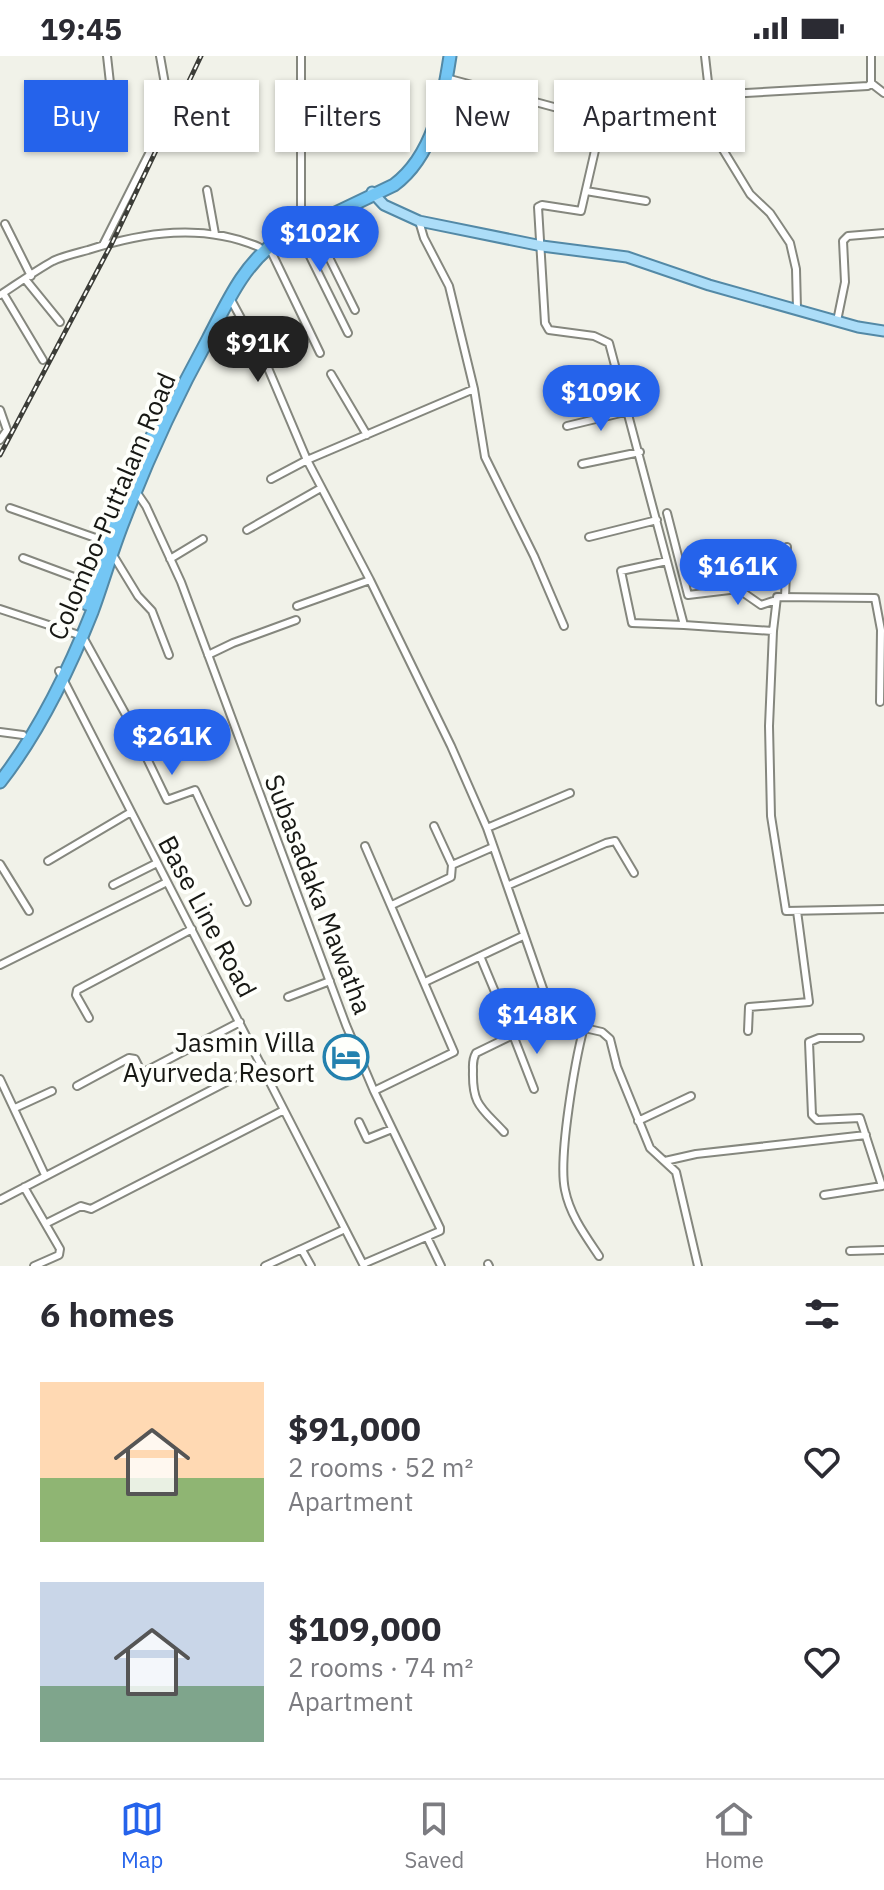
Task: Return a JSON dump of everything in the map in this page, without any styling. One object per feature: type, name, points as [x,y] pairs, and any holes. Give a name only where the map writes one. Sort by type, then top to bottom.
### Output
[{"type":"highway","name":"Colombo-Puttalam Road","points":[[373,193],[401,175],[413,156],[429,124],[447,56]]},
{"type":"highway","name":"Colombo-Puttalam Road","points":[[79,635],[93,584],[174,388],[236,273],[264,248],[309,221],[406,176],[417,162],[431,133],[446,78],[447,56]]},
{"type":"highway","name":"Colombo-Puttalam Road","points":[[133,488],[240,280],[264,248],[309,221]]},
{"type":"highway","name":"Colombo-Puttalam Road","points":[[0,782],[25,746],[79,635],[108,547]]},
{"type":"highway","name":"Colombo-Puttalam Road","points":[[0,770],[61,674]]},
{"type":"main road","points":[[373,193],[393,210],[419,221],[542,246],[627,257],[709,285],[884,331]]},
{"type":"street","points":[[107,56],[110,80]]},
{"type":"street","points":[[103,245],[170,112],[160,56]]},
{"type":"street","points":[[301,56],[301,210],[355,310]]},
{"type":"street","points":[[705,56],[708,80]]},
{"type":"street","points":[[871,56],[871,83]]},
{"type":"street","points":[[446,78],[602,120],[581,211],[538,207],[545,323],[549,330],[594,336],[609,343],[684,625]]},
{"type":"street","points":[[745,93],[868,86],[871,83]]},
{"type":"street","points":[[871,83],[884,93]]},
{"type":"street","points":[[724,152],[750,194],[770,213],[790,243],[796,269],[797,309]]},
{"type":"street","points":[[207,190],[215,234]]},
{"type":"street","points":[[586,191],[646,201]]},
{"type":"street","points":[[419,221],[424,238],[449,286],[474,389],[485,457],[534,556],[564,626]]},
{"type":"street","points":[[5,224],[28,277],[60,322]]},
{"type":"street","points":[[297,230],[348,333]]},
{"type":"street","points":[[43,360],[2,294],[55,260],[103,245],[176,232],[215,234],[264,248],[320,353]]},
{"type":"street","points":[[837,321],[845,282],[843,241],[848,236],[884,233]]},
{"type":"street","points":[[230,298],[268,368],[307,460],[451,746],[487,828],[509,885],[523,936],[556,1017],[563,1023],[602,1032],[610,1039],[617,1067],[650,1148],[676,1172],[698,1266]]},
{"type":"street","points":[[331,374],[367,435]]},
{"type":"street","points":[[271,479],[307,460],[474,389]]},
{"type":"street","points":[[0,410],[7,432],[0,440]]},
{"type":"street","points":[[567,426],[629,411]]},
{"type":"street","points":[[582,464],[640,452]]},
{"type":"street","name":"Subasadaka Mawatha","points":[[133,488],[146,506],[170,559],[374,1091],[440,1228],[428,1239]]},
{"type":"street","points":[[247,530],[321,488]]},
{"type":"street","points":[[10,508],[108,547],[138,596],[152,611],[169,655]]},
{"type":"street","points":[[667,513],[688,595],[738,589],[761,605],[777,597],[875,598],[881,630],[880,702]]},
{"type":"street","points":[[589,537],[657,520]]},
{"type":"street","points":[[170,559],[203,539]]},
{"type":"street","points":[[785,597],[787,547]]},
{"type":"street","points":[[23,558],[93,584]]},
{"type":"street","points":[[667,561],[621,571],[632,623],[773,631]]},
{"type":"street","points":[[297,606],[370,580]]},
{"type":"street","points":[[776,600],[769,726],[771,816],[786,911],[884,909]]},
{"type":"street","points":[[0,609],[79,635],[126,715],[167,800],[195,790],[247,902]]},
{"type":"street","points":[[208,655],[296,620]]},
{"type":"street","name":"Base Line Road","points":[[61,674],[364,1265]]},
{"type":"street","points":[[0,732],[23,735]]},
{"type":"street","points":[[487,828],[570,793]]},
{"type":"street","points":[[48,861],[131,812]]},
{"type":"street","points":[[392,905],[451,877],[452,865],[434,826]]},
{"type":"street","points":[[509,885],[615,841],[634,873]]},
{"type":"street","points":[[365,846],[454,1052],[374,1091]]},
{"type":"street","points":[[452,865],[493,847]]},
{"type":"street","points":[[113,885],[157,863]]},
{"type":"street","points":[[0,864],[29,911]]},
{"type":"street","points":[[0,965],[167,882]]},
{"type":"street","points":[[748,1031],[749,1007],[809,1002],[797,911]]},
{"type":"street","points":[[89,1018],[76,995],[77,990],[192,929]]},
{"type":"street","points":[[425,982],[523,936]]},
{"type":"street","points":[[480,956],[534,1089]]},
{"type":"street","points":[[288,997],[330,981]]},
{"type":"street","points":[[77,1086],[129,1058],[135,1059],[141,1071],[146,1071],[240,1022]]},
{"type":"street","points":[[584,1027],[566,1144],[564,1186],[572,1215],[599,1256]]},
{"type":"street","points":[[504,1132],[474,1098],[473,1058],[481,1049],[513,1035]]},
{"type":"street","points":[[824,1195],[881,1187],[859,1117],[817,1120],[812,1115],[809,1042],[814,1039],[860,1038]]},
{"type":"street","points":[[0,1200],[261,1064]]},
{"type":"street","points":[[0,1079],[45,1175]]},
{"type":"street","points":[[15,1108],[52,1091]]},
{"type":"street","points":[[638,1121],[691,1096]]},
{"type":"street","points":[[47,1223],[81,1206],[91,1209],[284,1110]]},
{"type":"street","points":[[359,1122],[367,1139],[392,1129]]},
{"type":"street","points":[[665,1161],[696,1154],[866,1135]]},
{"type":"street","points":[[24,1187],[61,1252],[34,1266]]},
{"type":"street","points":[[265,1266],[345,1229]]},
{"type":"street","points":[[364,1265],[428,1239],[441,1266]]},
{"type":"street","points":[[302,1250],[311,1266]]},
{"type":"street","points":[[850,1251],[884,1250]]},
{"type":"railway","points":[[0,455],[112,243],[201,56]]},
{"type":"place","name":"Jasmin Villa Ayurveda Resort","points":[[346,1057]]}]
